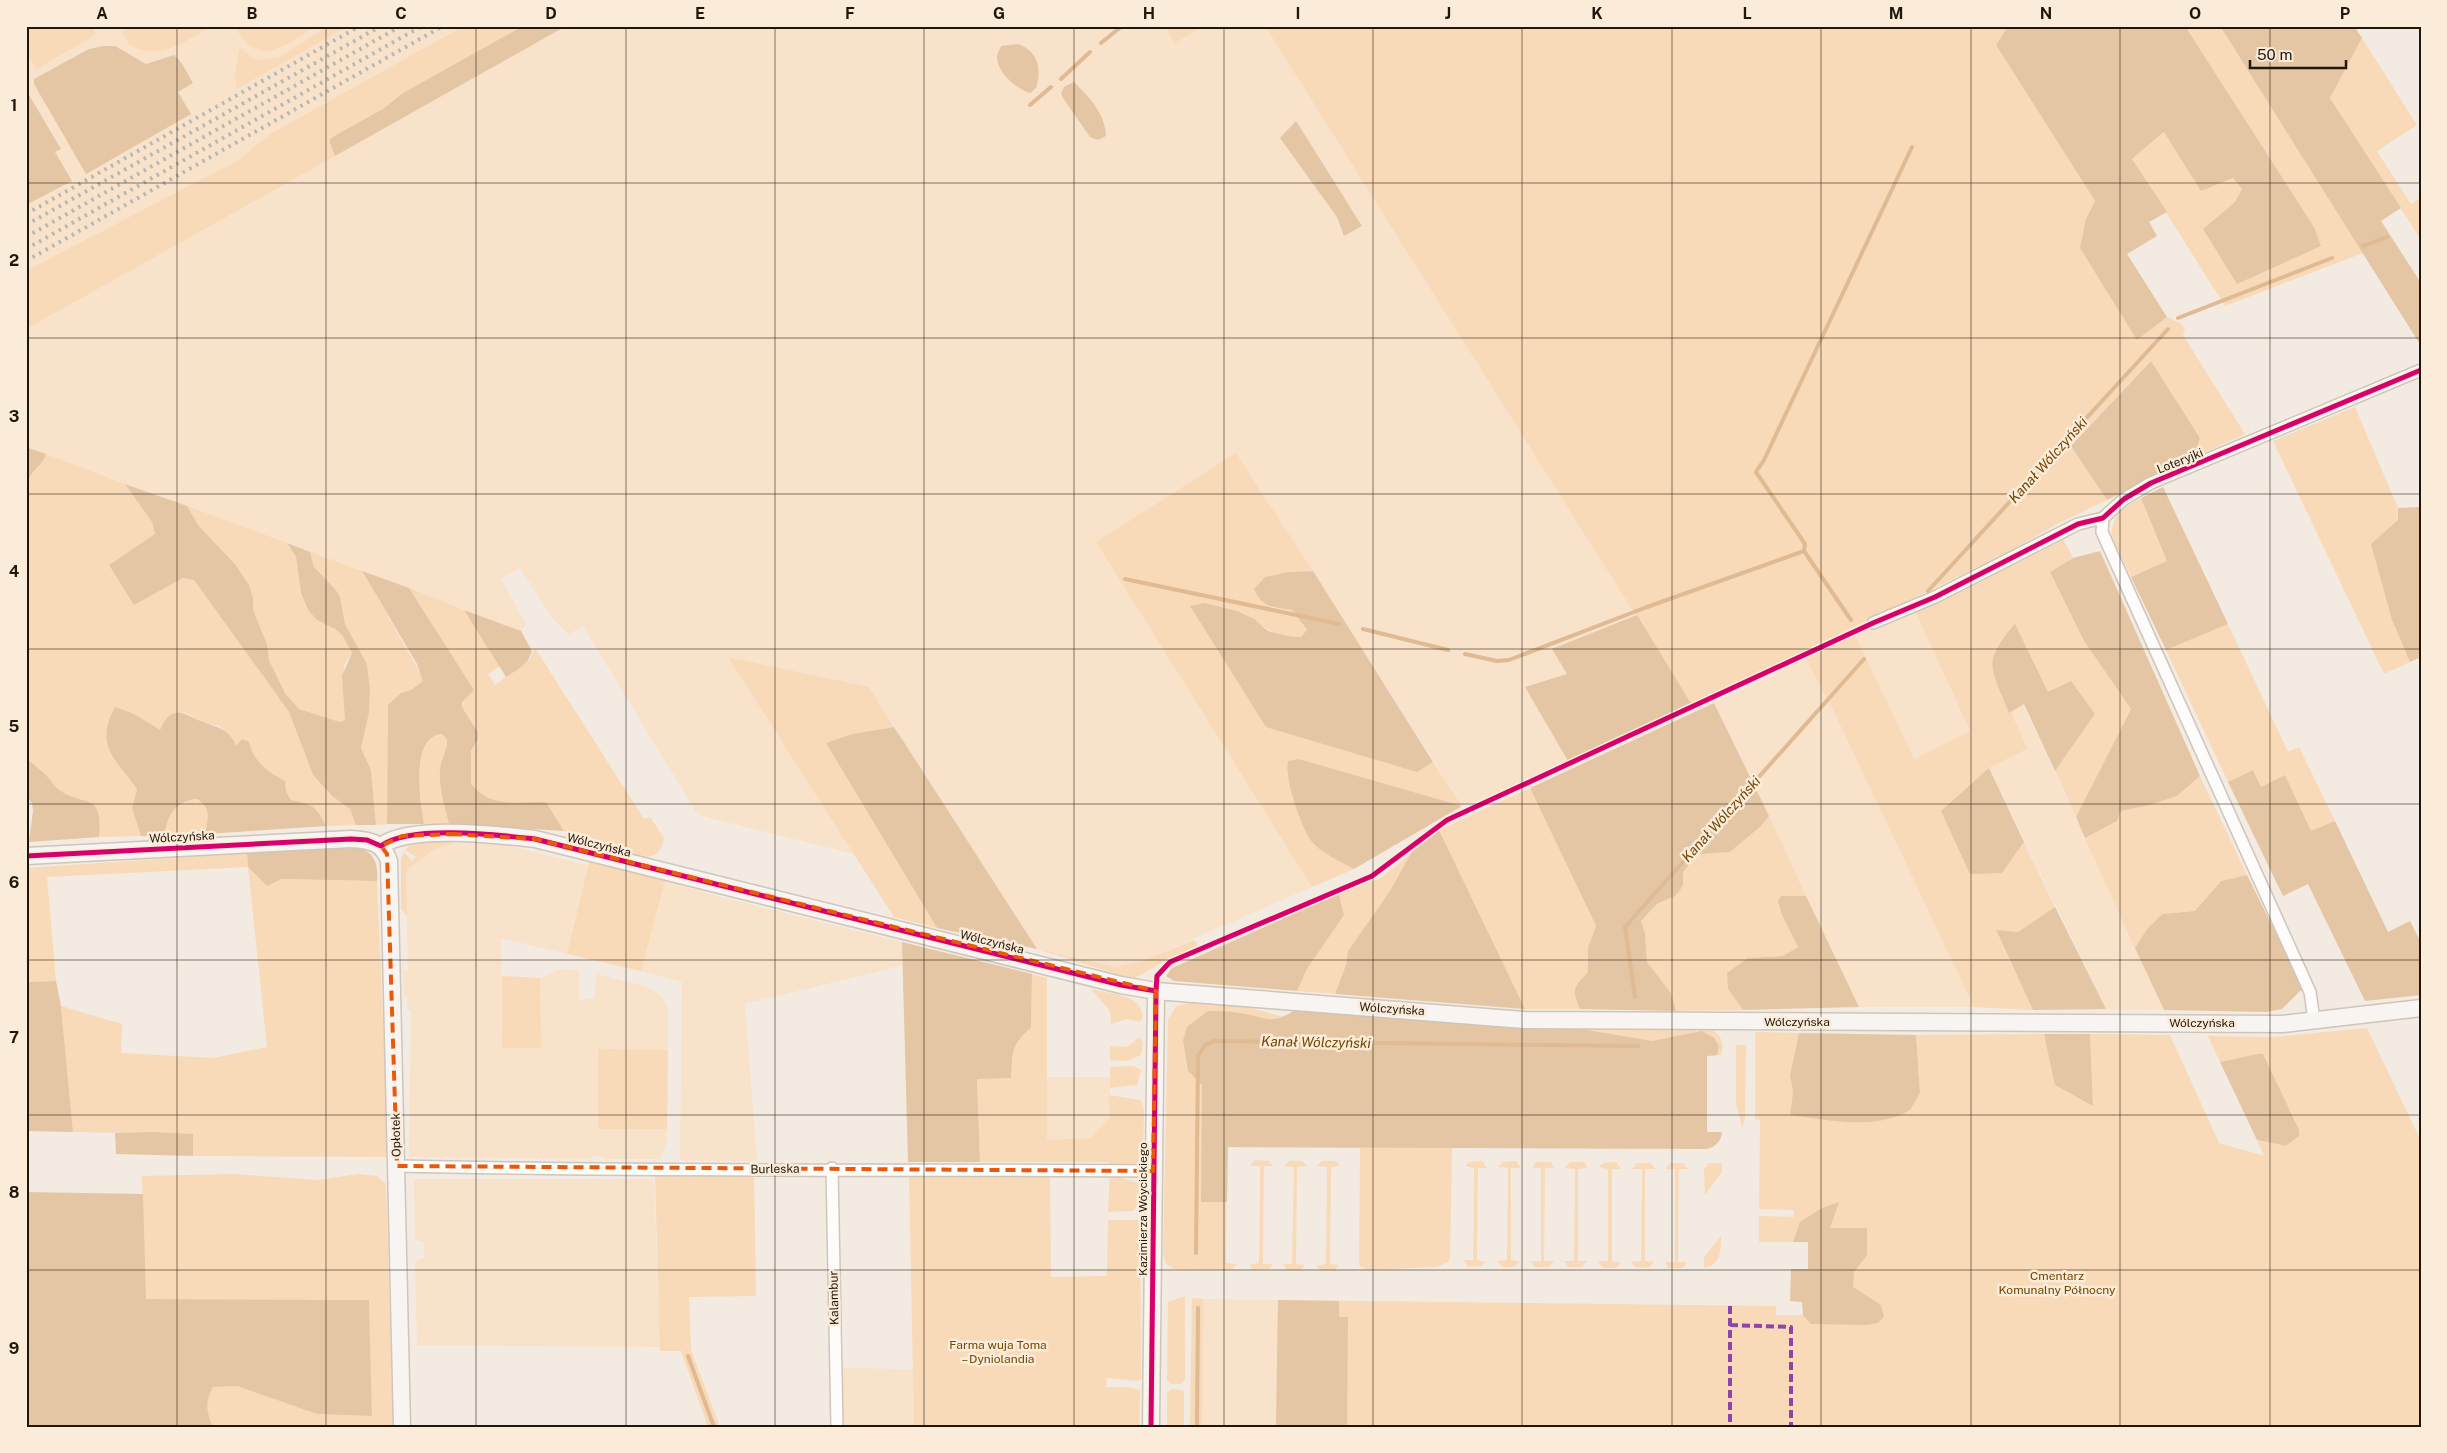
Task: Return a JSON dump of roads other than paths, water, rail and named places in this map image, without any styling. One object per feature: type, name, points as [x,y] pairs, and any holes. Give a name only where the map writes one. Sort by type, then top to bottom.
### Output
[{"type":"street","name":"Loteryjki","points":[[1873,623],[1935,597],[2078,524],[2103,518],[2124,499],[2151,483],[2421,370]]},
{"type":"street","points":[[2103,518],[2102,532],[2310,992],[2314,1020]]},
{"type":"street","name":"Wólczyńska","points":[[26,856],[351,838],[368,840],[381,846],[392,839],[402,836],[452,834],[535,839],[1121,985],[1156,991],[1524,1020],[2282,1024],[2421,1008]]},
{"type":"street","name":"Opłotek","points":[[381,846],[389,861],[402,1427]]},
{"type":"street","name":"Kazimierza Wóycickiego","points":[[1151,1427],[1156,991]]},
{"type":"street","name":"Burleska","points":[[397,1166],[678,1170],[832,1168],[1153,1171]]},
{"type":"street","name":"Kalambur","points":[[832,1168],[837,1427]]},
{"type":"waterway","points":[[1101,43],[1122,26]]},
{"type":"waterway","points":[[1061,79],[1090,52]]},
{"type":"waterway","points":[[1030,105],[1051,87]]},
{"type":"waterway","points":[[1851,620],[1804,551],[1805,544],[1756,472],[1764,460],[1912,147]]},
{"type":"waterway","name":"Kanał Wólczyński","points":[[2363,246],[2387,237]]},
{"type":"waterway","name":"Kanał Wólczyński","points":[[2178,318],[2332,258]]},
{"type":"waterway","name":"Kanał Wólczyński","points":[[1928,591],[2168,329]]},
{"type":"waterway","points":[[1465,654],[1497,661],[1509,660],[1647,607],[1804,551]]},
{"type":"waterway","points":[[1125,579],[1339,624]]},
{"type":"waterway","points":[[1363,629],[1448,650]]},
{"type":"waterway","name":"Kanał Wólczyński","points":[[1635,997],[1625,927],[1864,659]]},
{"type":"waterway","name":"Kanał Wólczyński","points":[[1196,1253],[1198,1056],[1205,1045],[1214,1041],[1638,1046]]},
{"type":"waterway","name":"Kanał Wólczyński","points":[[1197,1427],[1198,1308]]},
{"type":"waterway","points":[[688,1356],[714,1427]]},
{"type":"railway","points":[[26,214],[360,26]]},
{"type":"railway","points":[[26,225],[381,26]]},
{"type":"railway","points":[[26,237],[401,26]]},
{"type":"railway","points":[[26,249],[422,26]]},
{"type":"railway","points":[[26,261],[443,26]]},
{"type":"park label","name":"Cmentarz Komunalny Północny","points":[[2057,1283]]},
{"type":"park label","name":"Farma wuja Toma – Dyniolandia","points":[[998,1352]]}]
